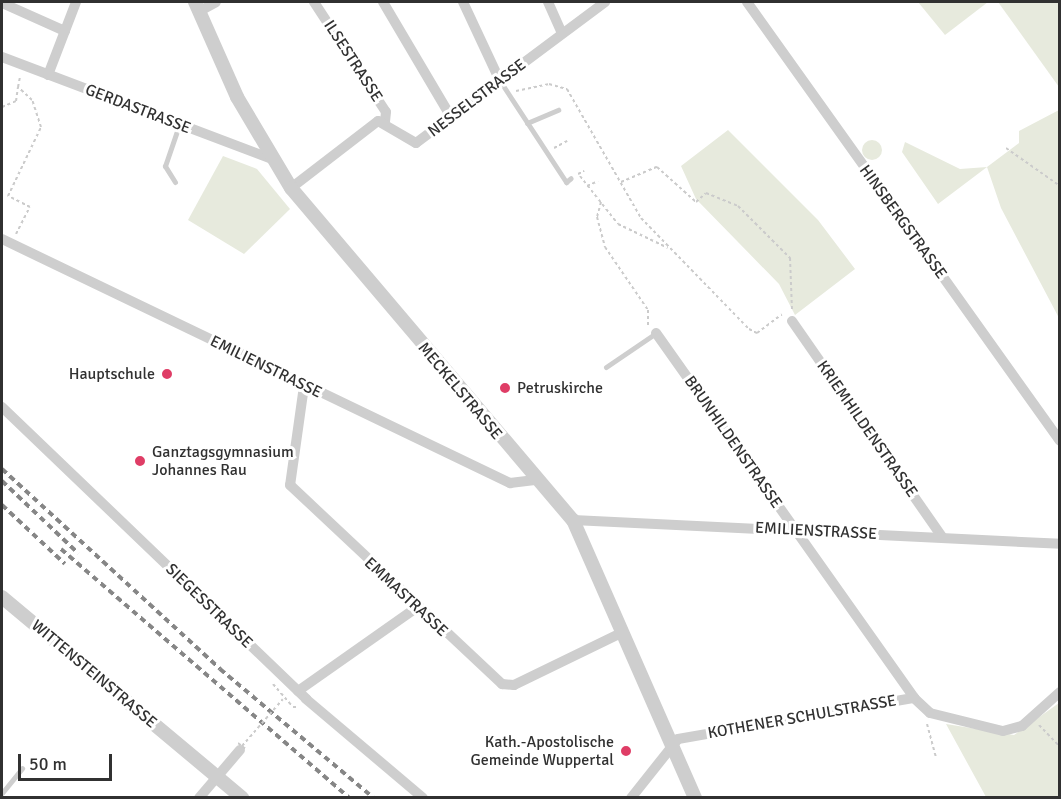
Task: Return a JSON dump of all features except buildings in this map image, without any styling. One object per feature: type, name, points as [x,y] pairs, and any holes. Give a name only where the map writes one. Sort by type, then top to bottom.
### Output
[{"type":"street","points":[[48,75],[76,2]]},
{"type":"street","points":[[197,6],[216,2]]},
{"type":"street","name":"ILSESTRASSE","points":[[314,2],[386,111],[385,121]]},
{"type":"street","points":[[382,2],[452,117]]},
{"type":"street","points":[[463,2],[500,81]]},
{"type":"street","points":[[549,2],[562,33]]},
{"type":"street","name":"NESSELSTRASSE","points":[[385,121],[416,143],[605,2]]},
{"type":"street","name":"HINSBERGSTRASSE","points":[[747,2],[1059,441]]},
{"type":"street","points":[[2,3],[65,31]]},
{"type":"street","name":"MECKELSTRASSE","points":[[197,6],[274,160],[291,188],[535,480],[573,520],[670,748],[695,798]]},
{"type":"street","name":"GERDASTRASSE","points":[[2,57],[274,160]]},
{"type":"street","points":[[291,188],[385,121]]},
{"type":"street","name":"EMILIENSTRASSE","points":[[6,241],[510,483],[535,480]]},
{"type":"street","name":"KRIEMHILDENSTRASSE","points":[[792,321],[942,537]]},
{"type":"street","name":"BRUNHILDENSTRASSE","points":[[656,333],[914,698]]},
{"type":"street","name":"EMMASTRASSE","points":[[304,386],[290,485],[416,608],[502,684],[514,685],[621,633]]},
{"type":"street","name":"SIEGESSTRASSE","points":[[2,407],[298,691],[423,798]]},
{"type":"street","name":"EMILIENSTRASSE","points":[[573,520],[795,529],[1059,544]]},
{"type":"street","name":"WITTENSTEINSTRASSE","points":[[2,597],[242,798]]},
{"type":"street","points":[[298,691],[416,608]]},
{"type":"street","name":"KOTHENER SCHULSTRASSE","points":[[670,748],[678,739],[914,698],[930,713],[1003,731],[1032,717],[1059,692]]},
{"type":"street","points":[[199,798],[242,747]]},
{"type":"street","points":[[631,798],[670,748]]},
{"type":"lane","points":[[500,81],[566,182],[571,178]]},
{"type":"lane","points":[[527,123],[558,111]]},
{"type":"lane","points":[[175,182],[165,166],[179,125]]},
{"type":"lane","points":[[606,367],[656,333]]},
{"type":"lane","points":[[2,793],[22,768]]},
{"type":"path","points":[[2,107],[16,101],[22,65]]},
{"type":"path","name":"NESSELSTRASSE","points":[[507,92],[549,84],[567,89],[640,218],[749,329],[757,333],[785,312],[792,321]]},
{"type":"path","points":[[6,241],[30,207],[8,196],[41,127],[32,100],[18,87]]},
{"type":"path","points":[[546,152],[567,141]]},
{"type":"path","points":[[1006,148],[1059,186]]},
{"type":"path","points":[[621,182],[657,166],[696,202],[706,193],[738,206],[791,257],[792,321]]},
{"type":"path","points":[[571,178],[584,171]]},
{"type":"path","points":[[578,174],[618,224],[671,249]]},
{"type":"path","points":[[587,186],[598,181]]},
{"type":"path","points":[[601,202],[597,217],[605,248],[648,310],[648,328],[656,333]]},
{"type":"path","points":[[273,685],[284,699],[297,708]]},
{"type":"path","points":[[242,747],[284,699]]},
{"type":"path","points":[[930,713],[927,730],[936,757]]},
{"type":"path","points":[[1032,717],[1059,747]]},
{"type":"shaded area","points":[[918,2],[988,2],[945,35]]},
{"type":"shaded area","points":[[998,2],[1059,2],[1059,87]]},
{"type":"shaded area","points":[[1059,110],[1059,318],[1001,208],[987,167],[1019,143],[1019,131]]},
{"type":"shaded area","points":[[728,130],[818,220],[855,269],[795,315],[779,284],[696,199],[681,166]]},
{"type":"shaded area","points":[[872,140],[879,143],[882,150],[879,157],[872,160],[865,157],[862,150],[865,143]]},
{"type":"shaded area","points":[[905,142],[960,169],[987,167],[938,204],[902,152]]},
{"type":"shaded area","points":[[223,156],[257,169],[290,209],[244,254],[188,220]]},
{"type":"shaded area","points":[[1059,703],[1059,797],[986,797],[946,724],[1014,735]]},
{"type":"railway","points":[[2,469],[220,669],[374,798]]},
{"type":"railway","points":[[2,481],[78,553]]},
{"type":"railway","points":[[2,505],[65,564]]},
{"type":"railway","points":[[61,549],[349,798]]},
{"type":"place","name":"Hauptschule","points":[[167,374]]},
{"type":"place","name":"Petruskirche","points":[[505,388]]},
{"type":"place","name":"Ganztagsgymnasium Johannes Rau","points":[[140,461]]},
{"type":"place","name":"Kath.-Apostolische Gemeinde Wuppertal","points":[[626,751]]}]
